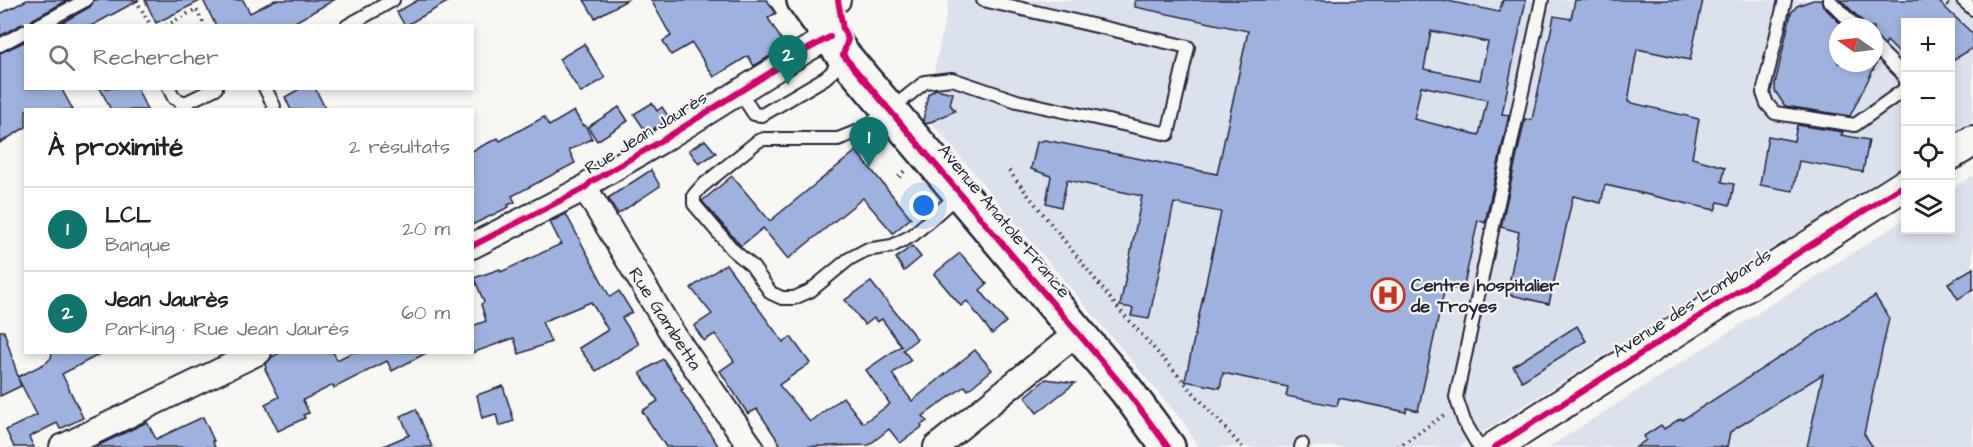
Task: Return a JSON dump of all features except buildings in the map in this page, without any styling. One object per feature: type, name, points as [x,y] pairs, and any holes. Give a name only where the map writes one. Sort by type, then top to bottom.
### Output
[{"type":"main road","name":"Avenue Anatole France","points":[[826,21],[890,110],[1126,390],[1168,447]]},
{"type":"street","name":"Rue Jean Jaurès","points":[[474,245],[585,188],[591,182],[744,90],[806,50],[826,21]]},
{"type":"street","name":"Avenue des Lombards","points":[[1495,447],[1901,187]]},
{"type":"street","name":"Rue Gambetta","points":[[585,188],[674,336],[750,447]]},
{"type":"street","points":[[936,447],[1078,332]]},
{"type":"street","points":[[62,447],[255,354]]},
{"type":"lane","points":[[41,24],[86,0]]},
{"type":"lane","points":[[351,24],[393,0]]},
{"type":"lane","points":[[961,193],[913,236],[892,246],[866,250],[849,259],[810,291],[794,298],[782,298],[771,293],[752,266],[733,250],[694,204],[694,195],[701,187],[758,141],[764,139],[838,139],[853,134],[890,110],[925,82],[952,79],[1017,100],[1168,134],[1188,47],[982,0]]},
{"type":"lane","points":[[1479,447],[1464,421],[1456,397],[1542,0]]},
{"type":"lane","points":[[1785,0],[1764,93],[1767,104],[1775,113],[1855,125],[1905,89],[1904,75],[1883,54]]},
{"type":"lane","points":[[1829,0],[1847,18]]},
{"type":"lane","points":[[1963,0],[1973,9]]},
{"type":"lane","points":[[744,90],[745,100],[754,114],[762,115],[825,78],[832,72],[826,21]]},
{"type":"lane","points":[[0,45],[24,33]]},
{"type":"lane","points":[[171,90],[174,98],[183,106],[212,90]]},
{"type":"lane","points":[[267,90],[274,108]]},
{"type":"path","points":[[136,0],[150,24]]},
{"type":"path","points":[[170,24],[196,9],[204,24]]},
{"type":"path","points":[[1009,171],[1117,307],[1242,447]]},
{"type":"path","points":[[1398,447],[1455,408]]},
{"type":"shaded area","name":"Centre hospitalier de Troyes","points":[[949,0],[1973,0],[1973,121],[1955,132],[1955,18],[1901,18],[1901,167],[1459,447],[1198,447],[1184,423],[925,115]]},
{"type":"shaded area","points":[[1973,175],[1973,447],[1549,447],[1901,222],[1901,234],[1955,234],[1955,187]]},
{"type":"cycle path","points":[[838,0],[843,29],[848,39],[843,55],[1126,390],[1168,447]]},
{"type":"cycle path","points":[[474,245],[585,188],[591,182],[830,37]]},
{"type":"cycle path","points":[[1495,447],[1901,187]]},
{"type":"place","name":"Jean Jaurès","points":[[788,85]]},
{"type":"place","name":"LCL","points":[[869,167]]},
{"type":"place","name":"Centre hospitalier de Troyes","points":[[1388,295]]}]
